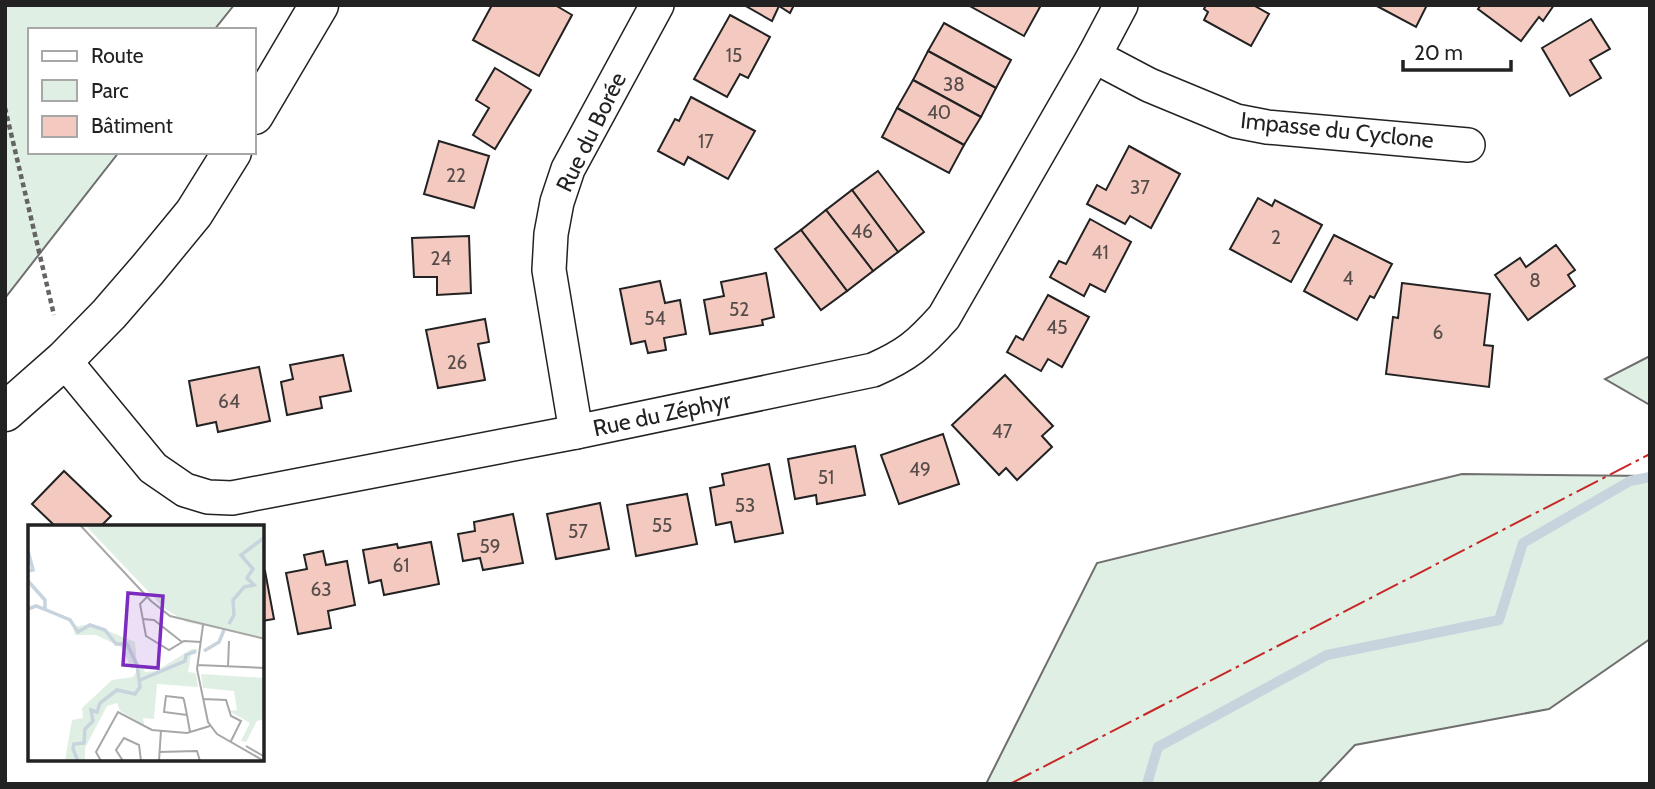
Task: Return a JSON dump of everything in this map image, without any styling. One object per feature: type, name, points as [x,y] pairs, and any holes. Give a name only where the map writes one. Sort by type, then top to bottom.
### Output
[{"type":"street","points":[[256,112],[319,5]]},
{"type":"street","name":"Rue du Borée","points":[[576,432],[549,271],[551,234],[557,202],[568,169],[657,5]]},
{"type":"street","name":"Rue du Zéphyr","points":[[64,360],[153,468],[186,490],[208,497],[232,498],[576,432],[873,370],[898,360],[920,344],[944,317],[1121,5]]},
{"type":"street","name":"Impasse du Cyclone","points":[[1094,56],[1149,85],[1236,121],[1267,127],[1468,145]]},
{"type":"street","points":[[5,412],[64,360],[117,305],[194,213],[231,154]]},
{"type":"path","points":[[5,108],[64,360]]},
{"type":"green space","points":[[5,5],[234,5],[216,28],[28,28],[28,154],[117,154],[5,298]]},
{"type":"green space","points":[[1650,356],[1650,405],[1605,379]]},
{"type":"green space","points":[[1462,474],[1650,476],[1650,639],[1549,709],[1355,745],[1318,784],[986,784],[1097,563]]},
{"type":"building","points":[[492,5],[555,5],[572,15],[539,76],[473,40]]},
{"type":"building","points":[[744,5],[794,5],[790,13],[779,6],[772,21]]},
{"type":"building","points":[[968,5],[1036,5],[1040,7],[1024,36]]},
{"type":"building","points":[[1206,5],[1253,5],[1269,14],[1251,46],[1204,20],[1208,12],[1204,9]]},
{"type":"building","points":[[1375,5],[1427,5],[1416,27]]},
{"type":"building","points":[[1481,5],[1554,5],[1543,21],[1539,17],[1521,41],[1478,9]]},
{"type":"building","points":[[730,15],[770,37],[748,78],[740,74],[727,97],[694,79]]},
{"type":"building","points":[[1591,19],[1610,49],[1590,60],[1601,78],[1570,96],[1542,48]]},
{"type":"building","points":[[944,23],[1011,60],[996,88],[928,51]]},
{"type":"building","points":[[928,51],[996,88],[981,117],[913,80]]},
{"type":"building","points":[[495,68],[531,90],[495,149],[473,135],[489,108],[476,100]]},
{"type":"building","points":[[913,80],[981,117],[964,145],[897,108]]},
{"type":"building","points":[[691,97],[755,131],[728,179],[688,157],[684,165],[658,151],[675,119],[679,121]]},
{"type":"building","points":[[897,108],[964,145],[949,173],[882,137]]},
{"type":"building","points":[[439,141],[489,156],[474,208],[424,194]]},
{"type":"building","points":[[1129,146],[1180,174],[1151,228],[1130,216],[1125,224],[1087,204],[1097,185],[1106,190]]},
{"type":"building","points":[[878,171],[924,232],[898,252],[852,190]]},
{"type":"building","points":[[852,190],[898,252],[873,271],[826,210]]},
{"type":"building","points":[[1258,198],[1272,206],[1275,200],[1322,225],[1291,282],[1230,249]]},
{"type":"building","points":[[826,210],[873,271],[847,291],[801,230]]},
{"type":"building","points":[[1090,219],[1131,242],[1105,292],[1090,284],[1084,296],[1050,277],[1059,261],[1066,264]]},
{"type":"building","points":[[801,230],[847,291],[821,310],[775,249]]},
{"type":"building","points":[[1334,235],[1392,264],[1374,298],[1370,296],[1357,320],[1304,291]]},
{"type":"building","points":[[469,236],[471,293],[437,295],[437,277],[414,277],[412,238]]},
{"type":"building","points":[[1556,245],[1575,270],[1568,275],[1575,286],[1528,320],[1495,275],[1520,258],[1526,267]]},
{"type":"building","points":[[766,273],[774,317],[762,320],[763,325],[710,334],[704,300],[724,296],[721,282]]},
{"type":"building","points":[[660,281],[665,303],[680,300],[686,334],[664,338],[666,350],[648,353],[645,341],[631,344],[620,289]]},
{"type":"building","points":[[1402,283],[1490,294],[1484,345],[1493,346],[1489,387],[1386,374],[1393,317],[1398,318]]},
{"type":"building","points":[[1048,295],[1089,317],[1062,367],[1048,359],[1041,371],[1007,352],[1016,336],[1023,340]]},
{"type":"building","points":[[485,319],[489,342],[478,344],[485,380],[438,388],[426,330]]},
{"type":"building","points":[[343,355],[351,391],[320,397],[322,408],[287,415],[281,382],[293,379],[290,365]]},
{"type":"building","points":[[259,367],[270,421],[218,432],[216,422],[197,426],[189,381]]},
{"type":"building","points":[[1005,375],[1053,426],[1042,436],[1052,447],[1017,480],[1006,468],[999,475],[952,425]]},
{"type":"building","points":[[943,434],[959,484],[899,504],[881,455]]},
{"type":"building","points":[[855,446],[865,495],[817,504],[816,495],[795,499],[788,459]]},
{"type":"building","points":[[769,464],[783,533],[735,542],[731,522],[716,525],[710,488],[724,485],[722,474]]},
{"type":"building","points":[[64,471],[111,516],[102,525],[54,525],[32,504]]},
{"type":"building","points":[[687,494],[697,544],[636,556],[627,505]]},
{"type":"building","points":[[600,503],[609,549],[556,559],[547,514]]},
{"type":"building","points":[[513,514],[523,563],[483,570],[480,558],[463,561],[458,534],[475,531],[474,522]]},
{"type":"building","points":[[431,542],[439,584],[384,595],[381,580],[369,583],[363,550],[397,544],[398,548]]},
{"type":"building","points":[[323,551],[326,565],[347,561],[355,605],[328,611],[331,628],[298,634],[286,573],[307,569],[304,555]]},
{"type":"building","points":[[264,571],[274,619],[264,621]]},
{"type":"waterway","points":[[1147,784],[1158,747],[1327,655],[1499,620],[1523,543],[1630,481],[1650,477]]},
{"type":"power","points":[[1010,784],[1650,454]]}]
